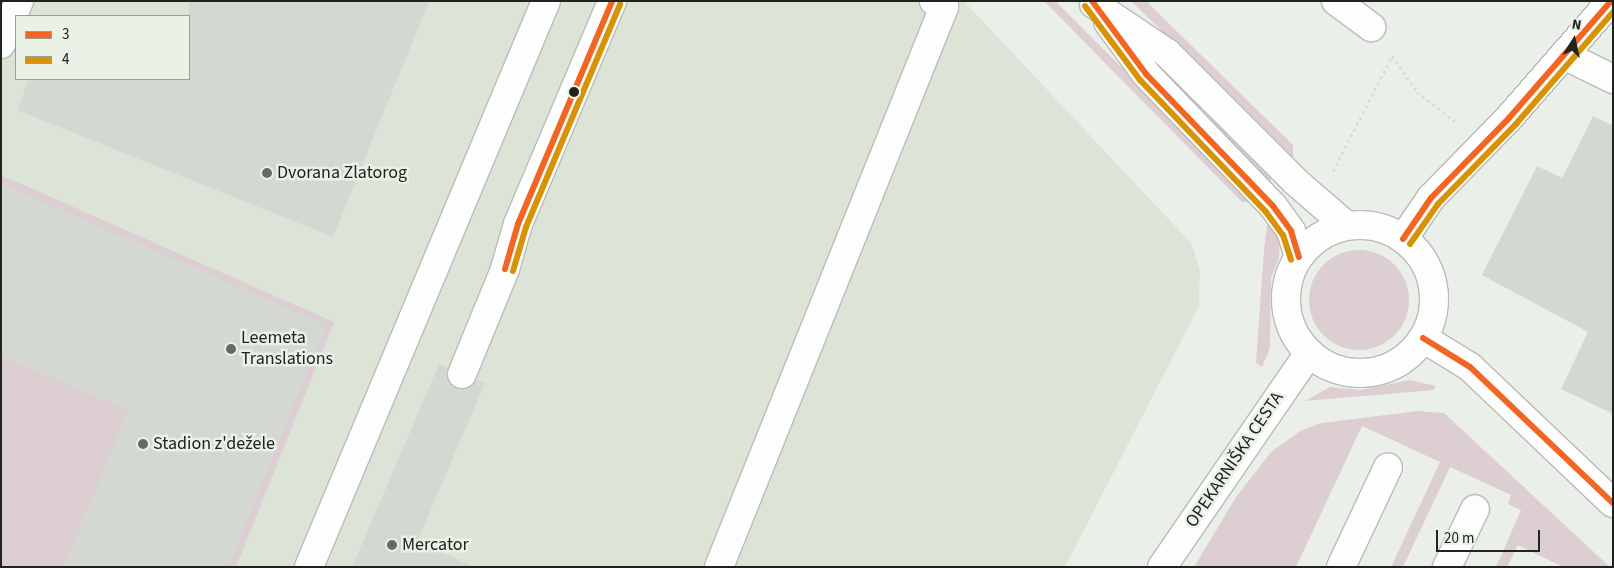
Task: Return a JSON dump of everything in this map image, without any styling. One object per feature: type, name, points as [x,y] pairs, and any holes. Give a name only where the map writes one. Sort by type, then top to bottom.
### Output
[{"type":"street","points":[[1,44],[19,1]]},
{"type":"street","points":[[309,567],[546,1]]},
{"type":"street","points":[[462,374],[505,269],[518,224],[612,1]]},
{"type":"street","points":[[719,567],[944,7],[934,1]]},
{"type":"street","points":[[1336,1],[1370,27]]},
{"type":"street","points":[[1403,239],[1431,198],[1564,55],[1611,1]]},
{"type":"street","points":[[1093,2],[1167,53],[1296,182],[1347,226]]},
{"type":"street","points":[[1093,2],[1146,74],[1273,206],[1291,230],[1299,256]]},
{"type":"street","points":[[1564,55],[1613,79]]},
{"type":"street","points":[[1347,226],[1376,227],[1403,239],[1422,259],[1433,284],[1433,312],[1423,338],[1394,365],[1369,373],[1331,367],[1309,353],[1287,314],[1287,284],[1299,256],[1315,239],[1347,226]]},
{"type":"street","points":[[1423,338],[1470,367],[1613,503]]},
{"type":"street","name":"OPEKARNIŠKA CESTA","points":[[1162,567],[1309,353]]},
{"type":"street","points":[[1342,567],[1388,467]]},
{"type":"street","points":[[1447,567],[1475,509]]},
{"type":"path","points":[[1370,27],[1417,92],[1463,127]]},
{"type":"path","points":[[1328,181],[1392,56]]},
{"type":"shaded area","points":[[1,1],[964,1],[1192,244],[1200,271],[1199,306],[1065,567],[1,567]]},
{"type":"shaded area","points":[[1044,1],[1055,1],[1252,197],[1250,202],[1242,202]]},
{"type":"shaded area","points":[[1131,1],[1146,1],[1293,145],[1293,158]]},
{"type":"shaded area","points":[[1171,82],[1274,177],[1267,184]]},
{"type":"shaded area","name":"Stadion z'dežele","points":[[1,175],[334,322],[236,567],[1,567]]},
{"type":"shaded area","points":[[1274,224],[1280,239],[1279,258],[1271,278],[1270,348],[1262,367],[1256,363],[1264,250],[1267,225]]},
{"type":"shaded area","points":[[1359,250],[1378,254],[1395,264],[1405,281],[1409,300],[1405,319],[1395,336],[1378,346],[1359,350],[1340,346],[1323,336],[1313,319],[1309,300],[1313,281],[1323,264],[1340,254]]},
{"type":"shaded area","points":[[1410,380],[1436,386],[1434,390],[1305,401],[1330,387],[1361,390]]},
{"type":"shaded area","points":[[1418,411],[1444,413],[1610,567],[1563,567],[1518,545],[1507,567],[1496,567],[1521,510],[1508,504],[1511,495],[1450,467],[1403,567],[1391,567],[1440,462],[1362,426],[1296,567],[1194,567],[1236,497],[1271,452],[1300,431],[1321,423]]},
{"type":"building","name":"Dvorana Zlatorog","points":[[189,1],[429,1],[333,237],[17,110],[29,80],[190,80]]},
{"type":"building","points":[[1593,116],[1613,126],[1613,414],[1561,389],[1588,332],[1482,275],[1537,166],[1562,178]]},
{"type":"building","name":"Stadion z'dežele","points":[[1,184],[326,325],[228,567],[64,567],[128,410],[1,356]]},
{"type":"building","points":[[439,364],[448,368],[447,377],[456,388],[465,389],[477,380],[485,383],[417,542],[475,567],[352,567]]},
{"type":"transit line","name":"3","points":[[505,269],[518,224],[612,1]]},
{"type":"transit line","name":"3","points":[[1092,1],[1146,74],[1273,206],[1291,231],[1299,257]]},
{"type":"transit line","name":"3","points":[[1403,239],[1431,198],[1509,118],[1611,1]]},
{"type":"transit line","name":"4","points":[[513,271],[526,227],[620,4]]},
{"type":"transit line","name":"4","points":[[1085,6],[1140,80],[1266,212],[1283,235],[1291,260]]},
{"type":"transit line","name":"4","points":[[1410,244],[1438,204],[1516,124],[1613,12]]},
{"type":"transit line","name":"3","points":[[1423,338],[1470,367],[1613,503]]},
{"type":"place","name":"Dvorana Zlatorog","points":[[267,173]]},
{"type":"place","name":"Leemeta Translations","points":[[231,349]]},
{"type":"place","name":"Stadion z'dežele","points":[[143,444]]},
{"type":"place","name":"Mercator","points":[[392,545]]}]
